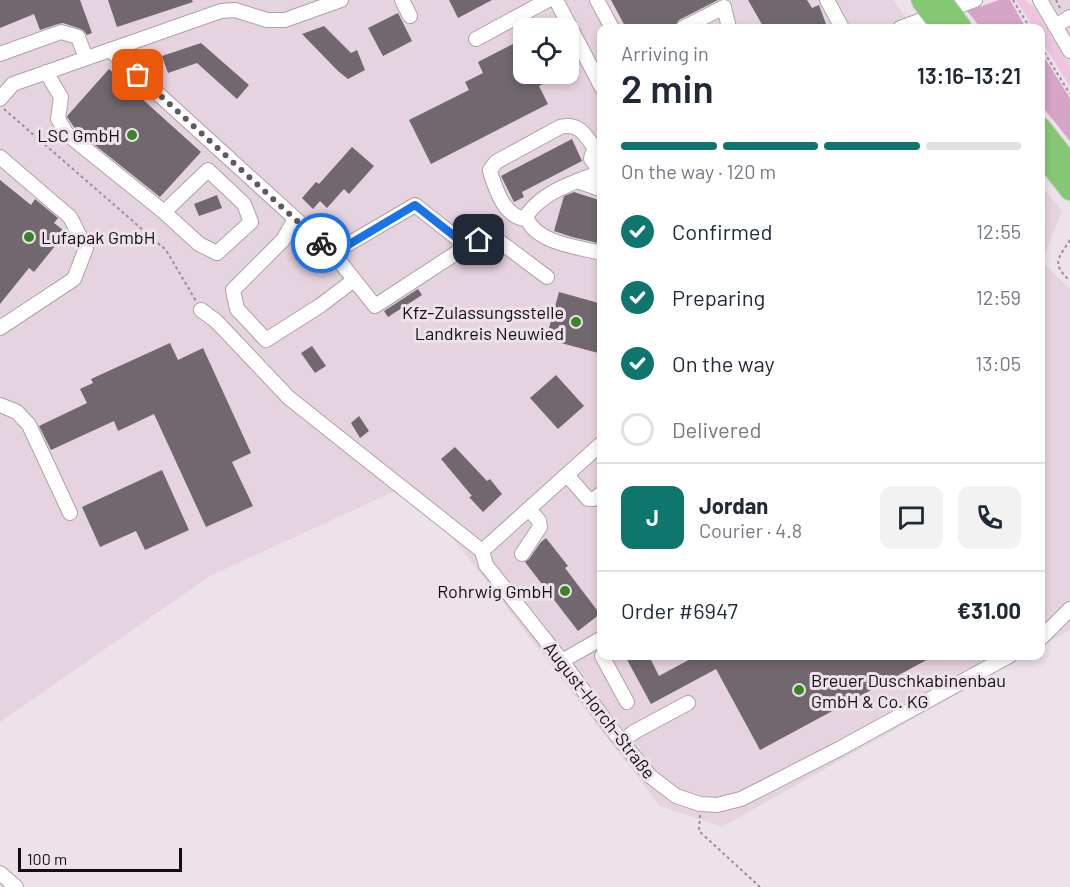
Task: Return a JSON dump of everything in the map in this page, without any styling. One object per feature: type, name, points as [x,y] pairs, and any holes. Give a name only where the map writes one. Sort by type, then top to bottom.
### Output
[{"type":"highway","points":[[921,0],[940,24]]},
{"type":"highway","points":[[941,0],[959,24]]},
{"type":"highway","points":[[1045,133],[1070,165]]},
{"type":"highway","points":[[1045,158],[1070,190]]},
{"type":"street","points":[[0,99],[13,84],[110,50],[218,5],[267,20],[285,20],[308,6],[341,0]]},
{"type":"street","points":[[402,0],[410,16]]},
{"type":"street","points":[[476,39],[548,0]]},
{"type":"street","points":[[556,0],[597,78]]},
{"type":"street","points":[[597,0],[610,24]]},
{"type":"street","points":[[827,0],[840,24]]},
{"type":"street","points":[[910,24],[973,0]]},
{"type":"street","points":[[1040,0],[1070,51]]},
{"type":"street","points":[[692,24],[724,7],[728,24]]},
{"type":"street","points":[[1055,26],[1070,17]]},
{"type":"street","points":[[0,54],[62,32],[78,37],[86,58]]},
{"type":"street","points":[[110,50],[333,254],[375,306],[467,246],[491,235],[547,277]]},
{"type":"street","points":[[46,72],[61,97],[58,119],[67,134],[200,244],[218,253],[250,222],[244,204],[208,170],[164,212]]},
{"type":"street","points":[[597,147],[579,128],[566,125],[496,162],[490,170],[504,205],[511,213],[522,219],[536,204],[553,192],[593,175],[597,171]]},
{"type":"street","points":[[597,151],[591,156],[597,166]]},
{"type":"street","points":[[0,157],[70,217],[86,248],[74,279],[0,328]]},
{"type":"street","points":[[577,181],[597,188]]},
{"type":"street","points":[[333,254],[415,205],[467,246]]},
{"type":"street","points":[[528,215],[536,231],[542,235],[563,244],[597,252]]},
{"type":"street","points":[[295,219],[283,240],[233,290],[237,309],[266,340],[321,305],[354,280]]},
{"type":"street","points":[[201,310],[216,321],[289,398],[482,551],[597,448]]},
{"type":"street","points":[[0,405],[17,412],[29,426],[70,513]]},
{"type":"street","points":[[567,475],[588,499],[597,497]]},
{"type":"street","points":[[522,554],[540,527],[539,521],[530,509]]},
{"type":"street","name":"August-Horch-Straße","points":[[482,551],[486,565],[650,776],[676,796],[700,804],[717,805],[741,799],[839,748],[996,660]]},
{"type":"street","points":[[1045,634],[1070,609]]},
{"type":"street","points":[[562,661],[597,641]]},
{"type":"street","points":[[605,660],[627,702]]},
{"type":"street","points":[[622,742],[634,732],[688,703]]},
{"type":"street","points":[[0,873],[16,887]]},
{"type":"path","points":[[1013,0],[1028,24]]},
{"type":"path","points":[[1045,53],[1070,94]]},
{"type":"path","points":[[0,105],[166,250],[201,310]]},
{"type":"path","points":[[1070,240],[1057,261],[1062,273],[1070,281]]},
{"type":"path","points":[[700,804],[699,831],[760,887]]},
{"type":"shaded area","points":[[0,0],[893,0],[911,24],[597,24],[597,660],[1018,660],[722,827],[660,806],[452,537],[395,491],[210,576],[0,722]]},
{"type":"shaded area","points":[[999,0],[1010,0],[1024,24],[978,24],[967,11]]},
{"type":"shaded area","points":[[1016,0],[1025,0],[1033,6],[1044,24],[1031,24]]},
{"type":"shaded area","points":[[1036,0],[1070,0],[1070,68],[1045,24],[1033,6]]},
{"type":"shaded area","points":[[1045,26],[1070,68],[1070,87],[1045,46]]},
{"type":"shaded area","points":[[1045,58],[1070,98],[1070,141],[1045,110]]},
{"type":"shaded area","points":[[1045,190],[1062,211],[1045,254]]},
{"type":"shaded area","points":[[1045,265],[1070,289],[1070,630],[1045,644]]},
{"type":"building","points":[[0,0],[80,0],[92,33],[87,35],[81,29],[63,23],[40,30],[34,14],[0,28]]},
{"type":"building","points":[[108,0],[192,0],[193,2],[117,27]]},
{"type":"building","points":[[449,0],[492,0],[458,18]]},
{"type":"building","points":[[611,0],[718,0],[679,20],[676,24],[624,24]]},
{"type":"building","points":[[748,0],[807,0],[812,8],[819,5],[826,24],[762,24]]},
{"type":"building","points":[[398,13],[412,41],[383,56],[368,28]]},
{"type":"building","points":[[324,26],[351,53],[357,50],[365,70],[348,79],[302,34]]},
{"type":"building","points":[[201,43],[249,85],[237,99],[197,63],[168,73],[162,56]]},
{"type":"building","points":[[513,44],[513,84],[543,84],[539,86],[548,104],[431,164],[409,120],[469,90],[465,82],[483,73],[478,62]]},
{"type":"building","name":"LSC GmbH","points":[[109,69],[201,152],[160,197],[76,130],[67,117]]},
{"type":"building","points":[[572,139],[582,161],[522,192],[524,197],[514,202],[501,176]]},
{"type":"building","points":[[352,147],[374,166],[349,194],[344,189],[327,208],[320,201],[313,209],[302,198],[316,182],[319,184]]},
{"type":"building","name":"Lufapak GmbH","points":[[0,180],[31,205],[35,199],[58,218],[54,223],[63,230],[52,243],[55,246],[34,272],[29,268],[0,304]]},
{"type":"building","points":[[574,192],[597,199],[597,243],[554,231],[564,196]]},
{"type":"building","points":[[217,195],[222,208],[199,216],[194,204]]},
{"type":"building","points":[[418,289],[422,295],[388,317],[384,311]]},
{"type":"building","name":"Kfz-Zulassungsstelle Landkreis Neuwied","points":[[559,292],[597,303],[597,353],[546,339]]},
{"type":"building","points":[[170,343],[178,360],[203,348],[251,453],[232,462],[253,506],[206,527],[154,414],[118,431],[114,421],[51,450],[39,426],[87,403],[80,389],[93,383],[91,379]]},
{"type":"building","points":[[312,346],[326,366],[315,373],[301,353]]},
{"type":"building","points":[[556,375],[584,406],[558,429],[530,398]]},
{"type":"building","points":[[359,416],[369,431],[360,438],[351,423]]},
{"type":"building","points":[[455,447],[487,481],[490,479],[502,494],[483,512],[441,459]]},
{"type":"building","points":[[162,470],[189,530],[145,550],[136,531],[100,547],[82,507]]},
{"type":"building","name":"Rohrwig GmbH","points":[[546,538],[568,566],[565,568],[597,610],[597,616],[578,631],[525,562]]},
{"type":"building","name":"Breuer Duschkabinenbau GmbH & Co. KG","points":[[627,660],[651,660],[659,676],[689,660],[927,660],[760,750],[716,669],[651,704]]},
{"type":"way so far","points":[[138,75],[321,243]]},
{"type":"place","name":"LSC GmbH","points":[[132,135]]},
{"type":"place","name":"Lufapak GmbH","points":[[29,237]]},
{"type":"place","name":"Kfz-Zulassungsstelle Landkreis Neuwied","points":[[576,322]]},
{"type":"place","name":"Rohrwig GmbH","points":[[565,591]]},
{"type":"place","name":"Breuer Duschkabinenbau GmbH & Co. KG","points":[[799,690]]},
{"type":"route","points":[[321,243],[333,254],[415,205],[467,246],[479,240]]}]
